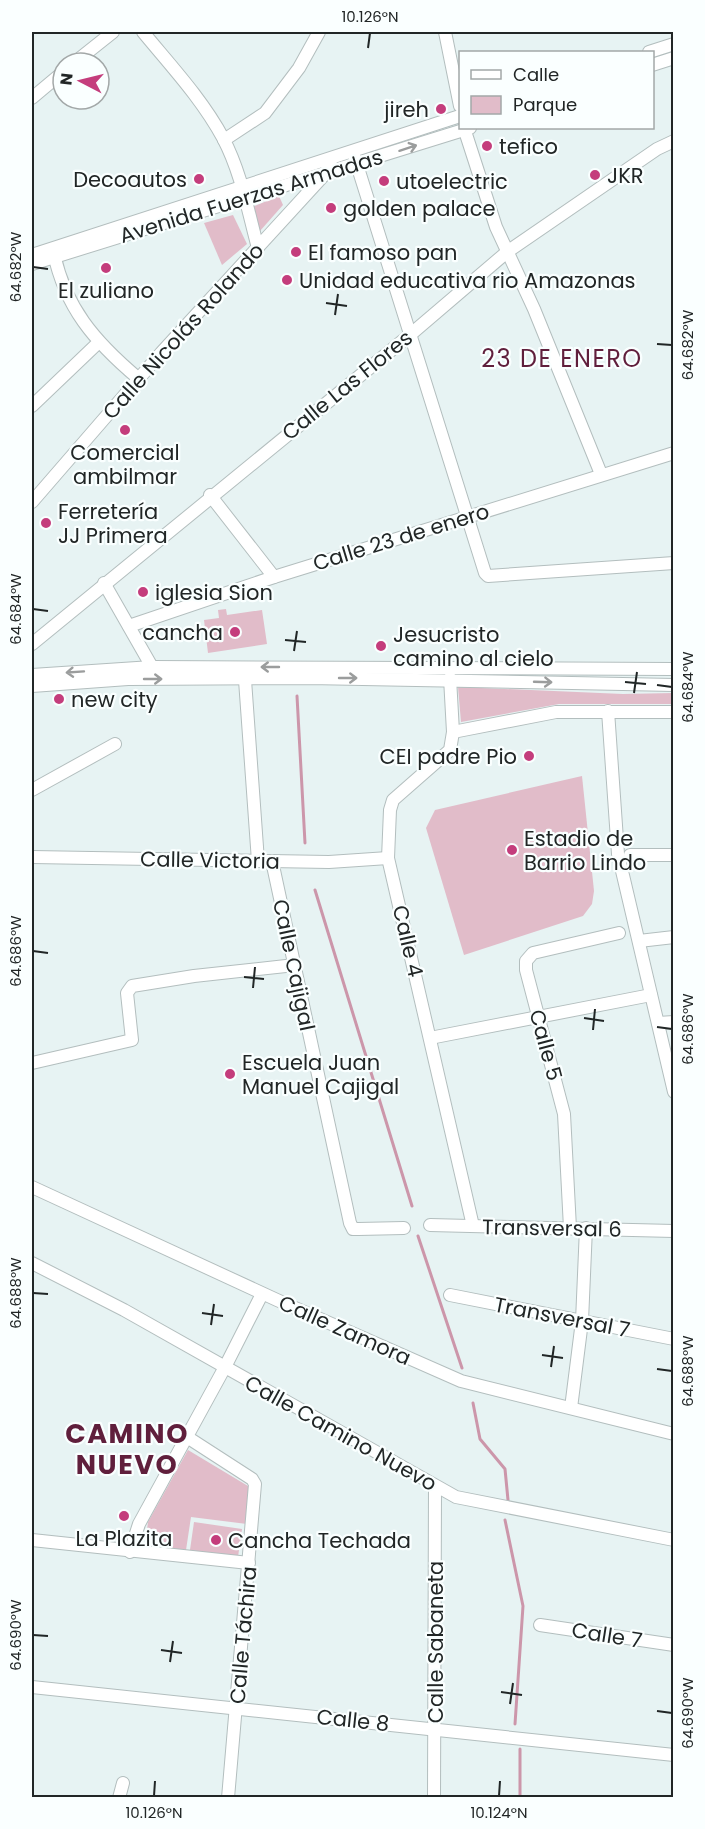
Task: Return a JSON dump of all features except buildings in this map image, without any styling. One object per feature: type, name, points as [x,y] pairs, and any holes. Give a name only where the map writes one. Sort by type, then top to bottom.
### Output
[{"type":"street","points":[[89,51],[113,32]]},
{"type":"street","points":[[143,32],[206,109],[224,140],[244,192],[258,248]]},
{"type":"street","points":[[224,140],[265,113],[299,68],[319,32]]},
{"type":"street","points":[[445,32],[459,101]]},
{"type":"street","points":[[652,51],[674,44]]},
{"type":"street","points":[[654,64],[674,58]]},
{"type":"street","points":[[32,98],[51,82]]},
{"type":"street","name":"Avenida Fuerzas Armadas","points":[[244,192],[325,174],[355,158],[459,116]]},
{"type":"street","name":"Avenida Fuerzas Armadas","points":[[32,255],[53,252],[244,192],[332,158],[355,158],[462,129]]},
{"type":"street","points":[[466,129],[496,227],[601,474]]},
{"type":"street","name":"Calle Las Flores","points":[[32,644],[210,495],[411,334],[507,252],[657,149],[674,141]]},
{"type":"street","name":"Calle Nicolás Rolando","points":[[32,502],[139,379],[325,174],[332,158]]},
{"type":"street","points":[[355,158],[466,518],[488,576],[674,563]]},
{"type":"street","points":[[53,252],[73,304],[88,332],[139,379]]},
{"type":"street","name":"Avenida Fuerzas Armadas","points":[[32,264],[53,252]]},
{"type":"street","points":[[32,406],[99,342]]},
{"type":"street","name":"Calle 23 de enero","points":[[129,626],[274,577],[674,453]]},
{"type":"street","points":[[210,495],[274,577]]},
{"type":"street","points":[[104,583],[152,667]]},
{"type":"street","points":[[32,675],[152,667],[674,669]]},
{"type":"street","points":[[32,686],[128,680],[450,678],[674,684]]},
{"type":"street","name":"Calle 4","points":[[450,678],[453,732],[450,750],[393,800],[390,810],[388,858],[473,1226]]},
{"type":"street","points":[[245,680],[258,861]]},
{"type":"street","points":[[608,711],[618,854],[674,1092]]},
{"type":"street","points":[[453,732],[556,712],[674,712]]},
{"type":"street","points":[[32,790],[115,744]]},
{"type":"street","points":[[630,855],[674,855]]},
{"type":"street","name":"Calle Victoria","points":[[32,857],[329,862],[388,858]]},
{"type":"street","name":"Calle Cajigal","points":[[272,861],[350,1223],[353,1229],[358,1230],[404,1228]]},
{"type":"street","name":"Calle 5","points":[[570,1228],[564,1114],[526,970],[526,961],[533,953],[619,933]]},
{"type":"street","points":[[639,941],[674,938]]},
{"type":"street","points":[[32,1063],[132,1040],[127,993],[132,986],[194,976],[295,965]]},
{"type":"street","points":[[430,1038],[651,995]]},
{"type":"street","points":[[658,1023],[674,1022]]},
{"type":"street","name":"Calle Zamora","points":[[32,1187],[262,1294],[461,1381],[674,1434]]},
{"type":"street","name":"Transversal 6","points":[[430,1225],[674,1231]]},
{"type":"street","points":[[571,1408],[582,1321],[586,1228]]},
{"type":"street","name":"Calle Camino Nuevo","points":[[32,1263],[124,1310],[456,1497],[674,1540]]},
{"type":"street","points":[[130,1552],[139,1524],[262,1294]]},
{"type":"street","name":"Transversal 7","points":[[450,1295],[674,1339]]},
{"type":"street","name":"Calle Táchira","points":[[187,1437],[252,1479],[255,1484],[228,1797]]},
{"type":"street","name":"Calle Sabaneta","points":[[434,1797],[435,1486]]},
{"type":"street","points":[[32,1540],[249,1563]]},
{"type":"street","name":"Calle 7","points":[[540,1625],[674,1645]]},
{"type":"street","name":"Calle 8","points":[[32,1687],[674,1755]]},
{"type":"street","points":[[118,1797],[123,1783]]},
{"type":"green space","points":[[279,196],[283,205],[260,231],[252,207]]},
{"type":"green space","points":[[233,215],[247,244],[222,265],[204,223]]},
{"type":"green space","name":"cancha","points":[[226,609],[227,615],[262,610],[267,644],[208,653],[204,620],[219,618],[218,610]]},
{"type":"green space","points":[[458,687],[623,694],[673,693],[673,704],[559,704],[461,722]]},
{"type":"green space","name":"Estadio de Barrio Lindo","points":[[582,776],[594,891],[592,904],[583,916],[464,955],[426,828],[435,810]]},
{"type":"green space","points":[[188,1450],[248,1486],[250,1492],[247,1524],[191,1517],[186,1550],[145,1545],[148,1522]]},
{"type":"green space","name":"Cancha Techada","points":[[194,1522],[242,1529],[238,1557],[190,1550]]},
{"type":"waterway","points":[[297,696],[305,843]]},
{"type":"waterway","points":[[315,890],[412,1206]]},
{"type":"waterway","points":[[418,1236],[462,1368]]},
{"type":"waterway","points":[[473,1403],[480,1439],[505,1469],[508,1500]]},
{"type":"waterway","points":[[505,1520],[523,1606],[515,1724]]},
{"type":"waterway","points":[[520,1749],[520,1798]]},
{"type":"place","name":"jireh","points":[[441,109]]},
{"type":"place","name":"tefico","points":[[487,146]]},
{"type":"place","name":"JKR","points":[[595,175]]},
{"type":"place","name":"Decoautos","points":[[199,179]]},
{"type":"place","name":"utoelectric","points":[[384,181]]},
{"type":"place","name":"golden palace","points":[[331,208]]},
{"type":"place","name":"El famoso pan","points":[[296,252]]},
{"type":"place","name":"El zuliano","points":[[106,268]]},
{"type":"place","name":"Unidad educativa rio Amazonas","points":[[287,280]]},
{"type":"place","name":"Comercial ambilmar","points":[[125,430]]},
{"type":"place","name":"Ferretería JJ Primera","points":[[46,523]]},
{"type":"place","name":"iglesia Sion","points":[[143,592]]},
{"type":"place","name":"cancha","points":[[235,632]]},
{"type":"place","name":"Jesucristo camino al cielo","points":[[381,646]]},
{"type":"place","name":"new city","points":[[59,699]]},
{"type":"place","name":"CEI padre Pio","points":[[529,756]]},
{"type":"place","name":"Estadio de Barrio Lindo","points":[[512,850]]},
{"type":"place","name":"Escuela Juan Manuel Cajigal","points":[[230,1074]]},
{"type":"place","name":"La Plazita","points":[[124,1516]]},
{"type":"place","name":"Cancha Techada","points":[[216,1540]]},
{"type":"district","name":"23 DE ENERO","points":[[562,358]]},
{"type":"district","name":"CAMINO NUEVO","points":[[127,1448]]}]
